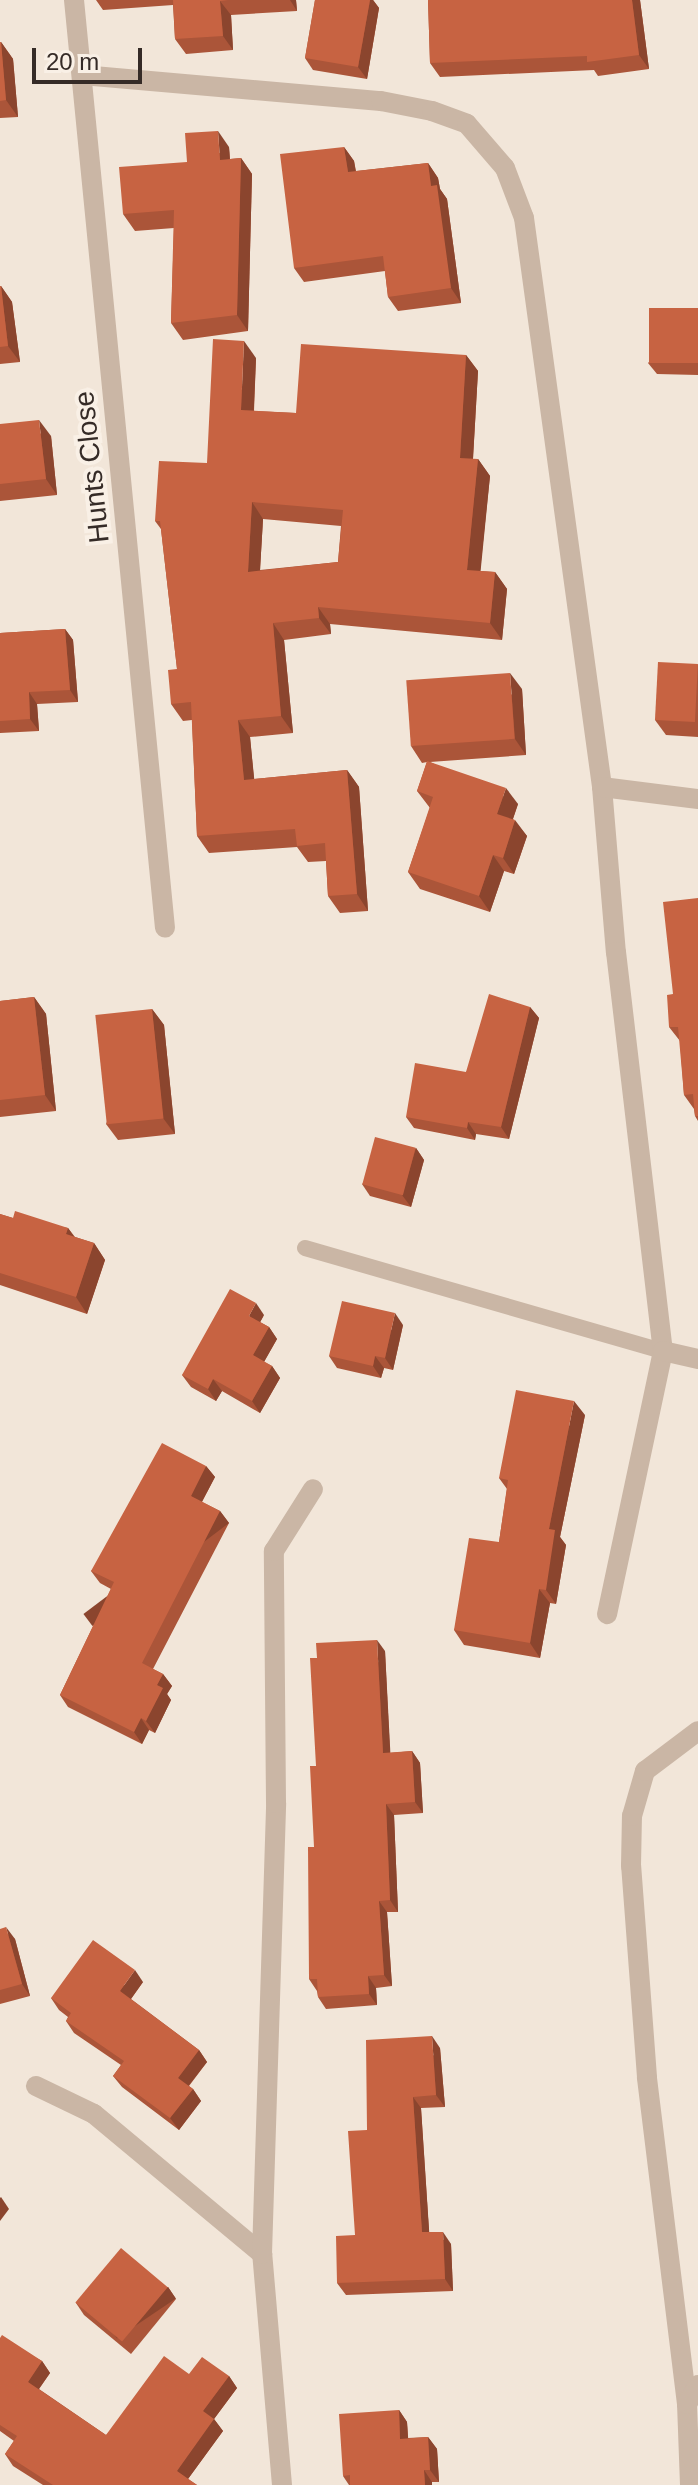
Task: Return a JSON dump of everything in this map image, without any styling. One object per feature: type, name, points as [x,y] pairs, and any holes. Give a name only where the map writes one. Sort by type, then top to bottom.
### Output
[{"type":"street","name":"Hunts Close","points":[[74,0],[165,928]]},
{"type":"street","points":[[82,75],[381,101],[432,111],[467,124],[505,168],[524,218],[602,787],[616,952],[663,1351],[607,1614]]},
{"type":"street","points":[[602,787],[698,799]]},
{"type":"street","points":[[663,1351],[698,1359]]},
{"type":"street","points":[[282,2485],[262,2254],[276,1803],[274,1551],[313,1489]]},
{"type":"street","points":[[690,2485],[687,2404],[647,2077],[631,1853],[632,1816],[645,1771],[698,1731]]},
{"type":"street","points":[[36,2086],[94,2114],[262,2254]]},
{"type":"street","points":[[687,2404],[698,2385]]},
{"type":"lane","points":[[305,1248],[663,1351]]},
{"type":"building","points":[[173,0],[228,0],[220,1],[223,36],[175,39]]},
{"type":"building","points":[[315,0],[370,0],[358,67],[305,58]]},
{"type":"building","points":[[428,0],[632,0],[639,55],[587,62],[587,56],[430,63]]},
{"type":"building","points":[[0,42],[6,100],[0,101]]},
{"type":"building","points":[[218,131],[220,160],[241,158],[237,315],[171,323],[174,210],[123,214],[119,167],[187,162],[185,133]]},
{"type":"building","points":[[344,147],[348,172],[428,163],[431,186],[437,185],[451,288],[388,297],[383,256],[294,268],[280,154]]},
{"type":"building","points":[[0,286],[8,346],[0,347]]},
{"type":"building","points":[[649,308],[698,308],[698,363],[649,363]]},
{"type":"building","points":[[213,339],[244,341],[241,410],[296,413],[301,344],[466,355],[460,458],[478,459],[467,570],[495,572],[490,623],[318,607],[319,618],[273,623],[281,716],[238,720],[244,780],[347,770],[357,894],[328,896],[325,843],[297,846],[295,829],[197,836],[191,702],[171,704],[168,670],[177,669],[160,521],[155,521],[159,461],[207,463]],"holes":[[[252,502],[343,510],[338,562],[248,572]]]},
{"type":"building","points":[[39,420],[46,479],[0,484],[0,424]]},
{"type":"building","points":[[65,629],[70,690],[29,692],[30,719],[0,721],[0,633]]},
{"type":"building","points":[[658,662],[698,664],[695,722],[655,720]]},
{"type":"building","points":[[510,673],[515,739],[411,746],[406,680]]},
{"type":"building","points":[[427,761],[506,788],[497,814],[515,820],[503,858],[493,855],[479,896],[408,872],[433,797],[417,791]]},
{"type":"building","points":[[698,898],[698,1116],[695,1116],[693,1094],[684,1095],[678,1027],[669,1027],[667,995],[673,994],[663,902]]},
{"type":"building","points":[[489,994],[530,1007],[501,1127],[468,1122],[467,1128],[406,1117],[415,1063],[466,1072]]},
{"type":"building","points":[[34,997],[45,1095],[0,1100],[0,1001]]},
{"type":"building","points":[[152,1009],[163,1118],[107,1124],[95,1015]]},
{"type":"building","points":[[375,1137],[416,1148],[403,1195],[362,1184]]},
{"type":"building","points":[[15,1211],[68,1228],[66,1234],[94,1243],[76,1297],[0,1273],[0,1214],[13,1218]]},
{"type":"building","points":[[230,1289],[256,1303],[249,1316],[269,1327],[253,1355],[272,1366],[252,1401],[213,1379],[208,1389],[182,1375]]},
{"type":"building","points":[[342,1301],[395,1313],[385,1358],[375,1356],[373,1366],[329,1356]]},
{"type":"building","points":[[516,1390],[574,1401],[549,1529],[555,1530],[546,1590],[539,1589],[530,1643],[454,1630],[469,1538],[499,1542],[508,1480],[499,1478]]},
{"type":"building","points":[[162,1443],[206,1466],[191,1496],[220,1511],[142,1663],[163,1674],[157,1685],[163,1688],[146,1721],[141,1718],[134,1732],[60,1695],[114,1582],[91,1571]]},
{"type":"building","points":[[377,1640],[383,1753],[412,1751],[415,1802],[386,1804],[390,1900],[379,1901],[384,1975],[368,1976],[369,1994],[318,1997],[317,1979],[309,1979],[308,1847],[314,1847],[310,1766],[316,1766],[310,1658],[317,1658],[316,1643]]},
{"type":"building","points":[[6,1927],[22,1984],[0,1990],[0,1929]]},
{"type":"building","points":[[93,1940],[135,1970],[120,1991],[199,2050],[178,2078],[193,2089],[170,2118],[113,2076],[124,2061],[66,2021],[71,2013],[51,1998]]},
{"type":"building","points":[[432,2036],[436,2095],[413,2097],[422,2232],[443,2232],[445,2279],[337,2283],[336,2236],[355,2235],[348,2131],[367,2130],[366,2040]]},
{"type":"building","points":[[121,2248],[168,2287],[122,2342],[75,2302]]},
{"type":"building","points":[[2,2335],[42,2361],[28,2382],[106,2435],[164,2356],[189,2374],[202,2357],[229,2376],[203,2411],[214,2419],[177,2471],[197,2485],[53,2485],[5,2454],[17,2436],[0,2425]]},
{"type":"building","points":[[399,2410],[400,2439],[428,2437],[430,2470],[424,2470],[425,2485],[350,2485],[350,2475],[343,2476],[339,2414]]}]
